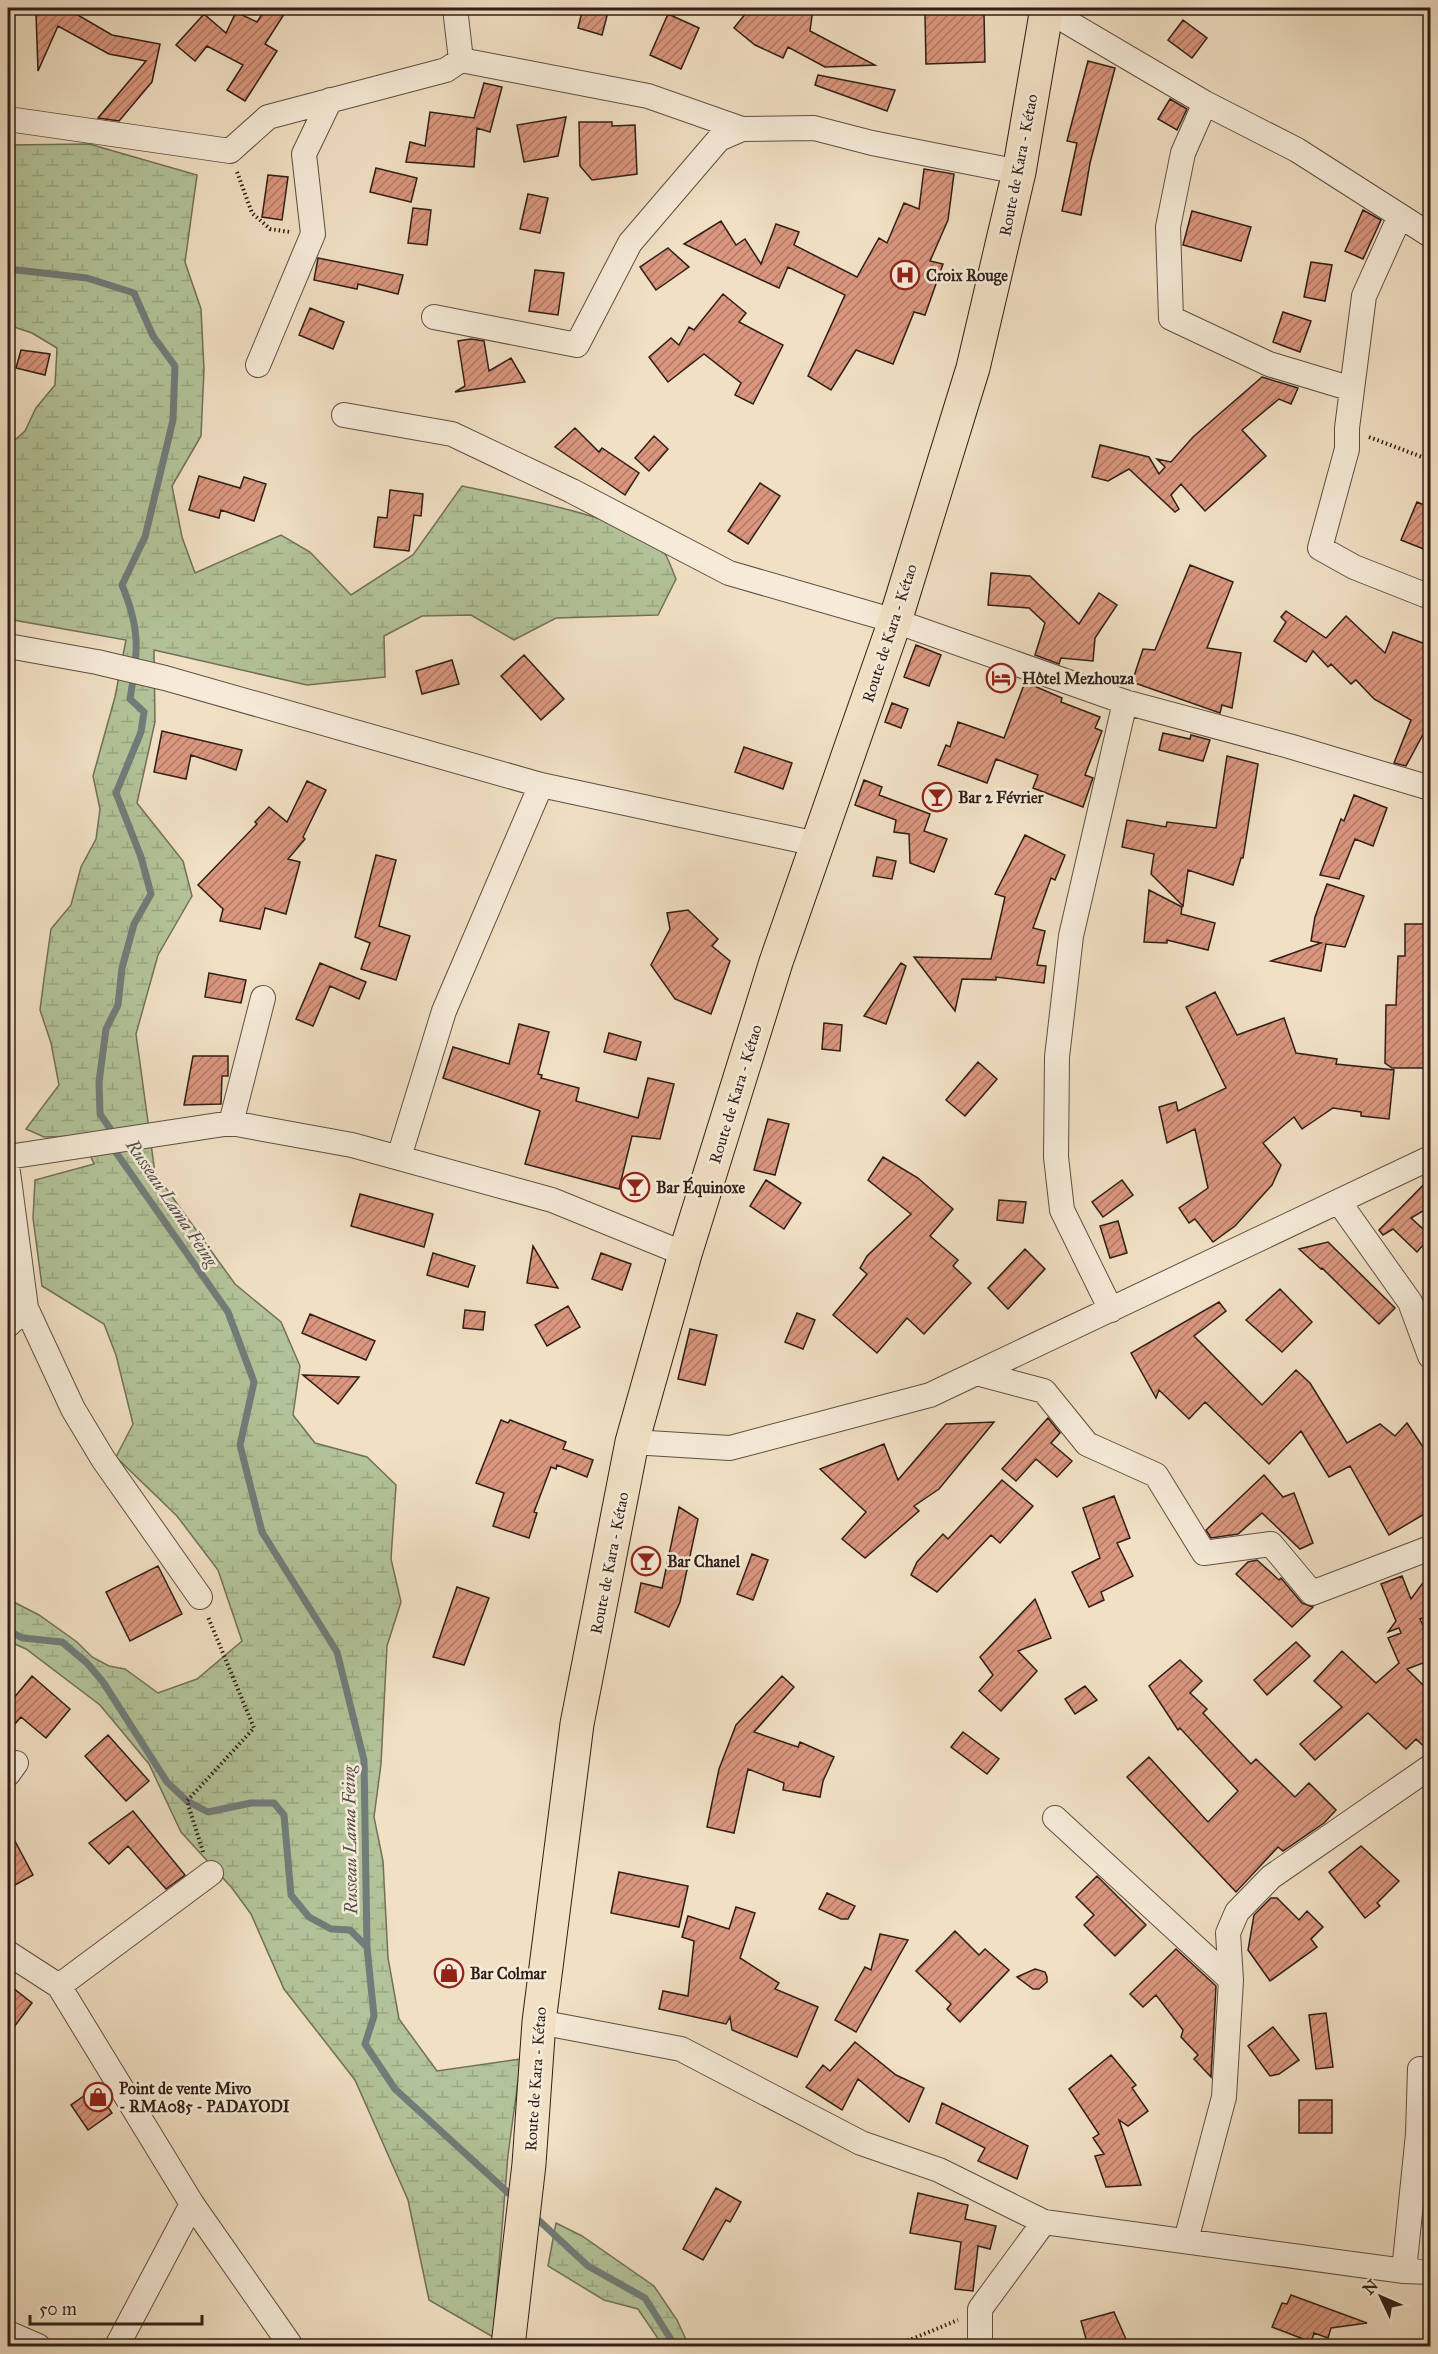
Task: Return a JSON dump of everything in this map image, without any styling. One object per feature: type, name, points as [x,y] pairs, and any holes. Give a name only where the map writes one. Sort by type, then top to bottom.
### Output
[{"type":"main road","name":"Route de Kara - Kétao","points":[[508,2346],[529,2164],[539,2022],[578,1724],[632,1442],[685,1254],[776,962],[895,621],[973,368],[1019,172],[1047,9]]},
{"type":"street","points":[[455,8],[461,60]]},
{"type":"street","points":[[1047,9],[1205,103],[1297,150],[1431,235]]},
{"type":"street","points":[[8,119],[230,151],[268,117],[446,70],[461,60],[648,96],[742,129],[814,128],[873,143],[1019,172]]},
{"type":"street","points":[[258,365],[313,234],[304,154],[330,100]]},
{"type":"street","points":[[1205,103],[1183,153],[1168,227],[1171,318],[1269,364],[1352,389]]},
{"type":"street","points":[[434,317],[577,345],[630,243],[720,140],[742,129]]},
{"type":"street","points":[[1400,216],[1364,296],[1347,428],[1347,448],[1320,548],[1354,567],[1431,597]]},
{"type":"street","points":[[344,415],[452,434],[572,491],[729,573],[895,621],[1125,702],[1289,746],[1431,788]]},
{"type":"street","points":[[8,646],[97,662],[165,678],[541,785],[817,844]]},
{"type":"street","points":[[1111,1310],[1062,1210],[1056,1157],[1057,1068],[1071,936],[1125,702]]},
{"type":"street","points":[[399,1157],[444,1011],[541,785]]},
{"type":"street","points":[[231,1123],[263,998]]},
{"type":"street","points":[[8,1157],[231,1123],[352,1145],[552,1200],[685,1254]]},
{"type":"street","points":[[632,1442],[730,1448],[930,1395],[1431,1158]]},
{"type":"street","points":[[8,1172],[27,1308],[73,1409],[103,1459],[200,1597]]},
{"type":"street","points":[[1339,1202],[1410,1302],[1431,1356]]},
{"type":"street","points":[[8,1325],[27,1308]]},
{"type":"street","points":[[976,1373],[1044,1391],[1087,1444],[1156,1475],[1204,1553],[1271,1544],[1312,1593],[1431,1548]]},
{"type":"street","points":[[1186,2240],[1224,2097],[1231,1980],[1228,1933],[1238,1912],[1271,1877],[1431,1767]]},
{"type":"street","points":[[1055,1818],[1231,1980]]},
{"type":"street","points":[[59,1986],[211,1873]]},
{"type":"street","points":[[8,1953],[59,1986],[192,2204],[291,2346]]},
{"type":"street","points":[[539,2022],[681,2049],[861,2143],[939,2170],[1044,2222],[1404,2271],[1431,2272]]},
{"type":"street","points":[[1404,2271],[1418,2134],[1420,2069]]},
{"type":"street","points":[[117,2346],[192,2204]]},
{"type":"street","points":[[980,2346],[980,2309],[1044,2222]]},
{"type":"street","points":[[8,2333],[38,2346]]},
{"type":"path","points":[[230,151],[252,213],[270,229],[313,234]]},
{"type":"path","points":[[1347,428],[1431,460]]},
{"type":"path","points":[[200,1597],[254,1728],[188,1801],[211,1873]]},
{"type":"path","points":[[895,2346],[980,2309]]},
{"type":"green space","points":[[89,144],[197,175],[185,262],[201,309],[204,369],[201,436],[172,486],[182,537],[195,573],[281,535],[310,552],[351,595],[413,555],[462,486],[566,509],[621,526],[660,547],[676,579],[658,615],[556,618],[514,640],[471,615],[422,616],[384,636],[385,677],[307,685],[154,650],[155,722],[137,803],[183,861],[192,896],[158,955],[136,1034],[155,1173],[235,1284],[281,1322],[300,1366],[293,1415],[315,1443],[367,1457],[396,1485],[391,1559],[401,1602],[387,1646],[381,1764],[374,1817],[383,1861],[388,1958],[399,2019],[437,2071],[521,2059],[508,2155],[493,2337],[429,2300],[408,2200],[355,2080],[284,1989],[251,1914],[232,1888],[181,1832],[149,1764],[100,1705],[26,1649],[8,1641],[8,1599],[39,1615],[77,1642],[92,1657],[109,1666],[125,1669],[158,1693],[197,1679],[242,1641],[218,1570],[177,1516],[116,1457],[133,1424],[116,1355],[104,1324],[42,1286],[33,1218],[35,1180],[94,1164],[82,1136],[44,1137],[26,1129],[59,1085],[51,1043],[40,1010],[51,929],[71,905],[81,867],[96,839],[100,809],[93,776],[115,697],[126,640],[8,619],[8,446],[25,431],[36,408],[55,385],[57,348],[32,333],[8,325],[8,145]]},
{"type":"green space","points":[[556,2223],[582,2236],[654,2286],[677,2320],[689,2346],[663,2346],[638,2309],[604,2300],[548,2266]]},
{"type":"building","points":[[24,8],[66,8],[112,35],[160,44],[152,82],[119,121],[98,118],[146,61],[109,54],[58,26],[38,71],[36,14]]},
{"type":"building","points":[[266,8],[288,8],[265,44],[277,51],[245,101],[227,90],[243,65],[207,46],[195,61],[176,45],[204,14],[226,33],[236,12],[257,22]]},
{"type":"building","points":[[583,8],[609,8],[602,35],[578,28]]},
{"type":"building","points":[[750,8],[813,8],[810,31],[875,65],[825,67],[788,47],[783,58],[755,45],[734,28]]},
{"type":"building","points":[[984,13],[985,62],[926,64],[925,14]]},
{"type":"building","points":[[668,14],[699,28],[681,69],[650,55]]},
{"type":"building","points":[[1183,20],[1207,38],[1192,58],[1168,40]]},
{"type":"building","points":[[1088,61],[1115,68],[1090,163],[1081,215],[1062,211],[1077,143],[1067,141]]},
{"type":"building","points":[[818,75],[895,90],[887,111],[815,85]]},
{"type":"building","points":[[484,83],[502,87],[490,132],[477,128],[474,167],[406,162],[410,142],[425,146],[430,112],[474,118]]},
{"type":"building","points":[[1170,99],[1187,109],[1177,130],[1158,119]]},
{"type":"building","points":[[566,117],[558,156],[524,162],[517,125]]},
{"type":"building","points":[[579,122],[612,122],[612,126],[635,125],[637,174],[592,180],[580,166]]},
{"type":"building","points":[[376,168],[417,178],[411,202],[370,192]]},
{"type":"building","points":[[924,169],[954,174],[948,220],[930,261],[943,264],[925,315],[914,312],[893,364],[856,350],[831,390],[808,376],[845,295],[788,267],[779,288],[684,244],[721,221],[736,245],[745,239],[761,264],[776,224],[799,232],[794,245],[857,277],[879,238],[887,243],[904,203],[919,209]]},
{"type":"building","points":[[268,175],[288,177],[282,220],[262,217]]},
{"type":"building","points":[[528,194],[548,198],[540,233],[520,229]]},
{"type":"building","points":[[413,208],[431,210],[427,245],[408,243]]},
{"type":"building","points":[[1363,210],[1381,220],[1363,259],[1345,251]]},
{"type":"building","points":[[1192,211],[1251,227],[1241,261],[1183,245]]},
{"type":"building","points":[[668,248],[689,267],[656,290],[640,267]]},
{"type":"building","points":[[318,258],[403,275],[398,294],[358,284],[357,289],[314,280]]},
{"type":"building","points":[[1311,262],[1332,265],[1325,301],[1304,297]]},
{"type":"building","points":[[535,270],[564,273],[558,315],[529,311]]},
{"type":"building","points":[[723,294],[746,313],[739,322],[783,345],[753,404],[735,395],[741,383],[704,354],[668,382],[649,357],[671,338],[679,345],[689,327],[694,330]]},
{"type":"building","points":[[310,308],[344,322],[333,349],[299,335]]},
{"type":"building","points":[[1283,312],[1311,321],[1300,352],[1273,342]]},
{"type":"building","points":[[471,339],[484,341],[489,371],[511,358],[525,382],[455,392],[465,386],[458,341]]},
{"type":"building","points":[[21,350],[50,354],[45,375],[16,368]]},
{"type":"building","points":[[1262,377],[1298,388],[1291,404],[1279,399],[1242,430],[1266,456],[1205,511],[1181,484],[1171,495],[1179,509],[1175,512],[1129,469],[1108,481],[1092,477],[1100,445],[1149,457],[1159,474],[1165,467],[1157,459],[1171,462],[1193,437]]},
{"type":"building","points":[[575,428],[599,452],[602,448],[639,473],[625,495],[555,447]]},
{"type":"building","points":[[654,436],[668,449],[649,471],[635,458]]},
{"type":"building","points":[[199,476],[240,488],[244,477],[266,484],[254,521],[221,510],[219,518],[189,510]]},
{"type":"building","points":[[760,483],[780,496],[748,544],[728,531]]},
{"type":"building","points":[[390,490],[423,494],[421,516],[414,515],[409,551],[374,547],[378,517],[387,518]]},
{"type":"building","points":[[1417,502],[1431,508],[1431,552],[1401,540]]},
{"type":"building","points":[[1190,565],[1233,582],[1207,648],[1241,653],[1232,708],[1222,705],[1220,713],[1132,682],[1143,649],[1155,650]]},
{"type":"building","points":[[991,573],[1030,576],[1079,624],[1099,593],[1117,605],[1095,638],[1093,661],[1061,658],[1059,664],[1035,655],[1045,623],[1029,608],[988,605]]},
{"type":"building","points":[[1286,611],[1326,638],[1346,616],[1385,653],[1393,632],[1431,646],[1431,731],[1426,729],[1406,766],[1394,763],[1411,720],[1374,699],[1356,680],[1351,684],[1331,664],[1328,667],[1313,651],[1306,662],[1274,641],[1286,622],[1281,617]]},
{"type":"building","points":[[916,645],[941,655],[929,686],[904,677]]},
{"type":"building","points":[[524,655],[564,699],[541,720],[501,676]]},
{"type":"building","points":[[452,660],[459,684],[422,694],[416,671]]},
{"type":"building","points":[[1025,682],[1062,698],[1061,702],[1100,717],[1095,728],[1102,731],[1085,775],[1093,778],[1083,807],[1033,788],[1038,775],[996,759],[987,783],[938,765],[946,745],[950,747],[958,722],[1004,738]]},
{"type":"building","points":[[892,703],[908,709],[901,728],[885,722]]},
{"type":"building","points":[[162,731],[242,750],[236,770],[191,755],[186,779],[154,772]]},
{"type":"building","points":[[1163,733],[1190,739],[1191,735],[1210,740],[1203,761],[1159,750]]},
{"type":"building","points":[[744,747],[792,763],[783,789],[735,772]]},
{"type":"building","points":[[1227,756],[1258,764],[1243,858],[1241,858],[1233,885],[1188,870],[1183,906],[1151,874],[1154,854],[1122,847],[1127,820],[1166,827],[1167,822],[1216,828]]},
{"type":"building","points":[[864,780],[882,787],[879,795],[930,814],[924,831],[947,839],[934,872],[910,863],[909,834],[894,832],[896,820],[855,805]]},
{"type":"building","points":[[307,781],[326,790],[303,837],[305,839],[288,859],[300,862],[286,914],[265,908],[260,929],[220,921],[223,909],[198,885],[257,824],[255,822],[269,807],[287,822]]},
{"type":"building","points":[[1354,795],[1387,808],[1373,846],[1355,839],[1339,879],[1320,875],[1341,819],[1344,821]]},
{"type":"building","points":[[1025,835],[1065,855],[1055,880],[1051,878],[1033,928],[1045,931],[1037,965],[1046,966],[1044,983],[996,977],[996,980],[962,979],[955,1011],[914,957],[991,959],[1005,897],[995,894]]},
{"type":"building","points":[[376,855],[396,860],[379,926],[410,936],[396,980],[361,969],[370,943],[355,937]]},
{"type":"building","points":[[877,857],[896,861],[892,879],[873,876]]},
{"type":"building","points":[[1327,884],[1364,896],[1345,947],[1326,944],[1321,971],[1271,961],[1321,943],[1311,941],[1315,917]]},
{"type":"building","points":[[1149,890],[1182,907],[1181,914],[1215,923],[1208,950],[1167,940],[1167,943],[1144,942]]},
{"type":"building","points":[[688,910],[718,939],[712,946],[730,961],[711,1014],[675,999],[651,965],[670,929],[667,913]]},
{"type":"building","points":[[1405,924],[1431,924],[1431,1068],[1392,1068],[1385,1063],[1386,1005],[1396,1005],[1398,956],[1405,956]]},
{"type":"building","points":[[320,963],[366,982],[359,999],[330,986],[313,1026],[296,1019]]},
{"type":"building","points":[[901,963],[906,966],[886,1024],[864,1016]]},
{"type":"building","points":[[209,973],[246,980],[241,1003],[205,997]]},
{"type":"building","points":[[1215,992],[1237,1035],[1284,1018],[1296,1053],[1337,1059],[1336,1064],[1394,1070],[1389,1119],[1361,1116],[1361,1112],[1333,1108],[1302,1129],[1294,1117],[1263,1143],[1281,1165],[1272,1185],[1235,1226],[1213,1242],[1195,1219],[1189,1223],[1179,1208],[1208,1188],[1195,1129],[1167,1143],[1159,1107],[1176,1102],[1178,1111],[1226,1088],[1186,1007]]},
{"type":"building","points":[[824,1023],[842,1025],[840,1051],[822,1049]]},
{"type":"building","points":[[519,1024],[549,1032],[538,1074],[542,1075],[541,1078],[579,1088],[576,1101],[638,1118],[648,1078],[674,1084],[660,1139],[632,1136],[619,1189],[525,1164],[540,1111],[443,1078],[453,1047],[509,1064]]},
{"type":"building","points":[[609,1033],[641,1042],[636,1060],[604,1052]]},
{"type":"building","points":[[193,1056],[228,1056],[228,1076],[222,1076],[221,1104],[184,1105]]},
{"type":"building","points":[[978,1062],[997,1079],[965,1116],[946,1100]]},
{"type":"building","points":[[768,1119],[789,1124],[775,1175],[754,1170]]},
{"type":"building","points":[[883,1157],[918,1178],[953,1209],[930,1236],[958,1260],[953,1266],[971,1283],[924,1334],[907,1318],[877,1353],[833,1315],[867,1274],[860,1268],[867,1256],[911,1214],[868,1180]]},
{"type":"building","points":[[1431,1177],[1431,1206],[1411,1218],[1431,1236],[1417,1252],[1393,1229],[1383,1235],[1379,1230]]},
{"type":"building","points":[[766,1180],[801,1203],[784,1229],[750,1206]]},
{"type":"building","points":[[1122,1180],[1133,1195],[1103,1217],[1092,1202]]},
{"type":"building","points":[[360,1194],[433,1214],[424,1247],[351,1226]]},
{"type":"building","points":[[999,1200],[1026,1202],[1023,1223],[997,1220]]},
{"type":"building","points":[[1118,1221],[1127,1253],[1110,1258],[1100,1226]]},
{"type":"building","points":[[1328,1242],[1395,1308],[1379,1324],[1322,1268],[1299,1249]]},
{"type":"building","points":[[533,1246],[558,1288],[527,1283]]},
{"type":"building","points":[[1025,1249],[1045,1269],[1008,1309],[988,1288]]},
{"type":"building","points":[[433,1253],[475,1266],[468,1287],[427,1275]]},
{"type":"building","points":[[601,1253],[631,1264],[622,1290],[592,1279]]},
{"type":"building","points":[[1280,1289],[1312,1322],[1282,1352],[1246,1320]]},
{"type":"building","points":[[1219,1302],[1226,1311],[1194,1336],[1262,1405],[1296,1370],[1310,1383],[1347,1443],[1380,1424],[1395,1436],[1407,1423],[1431,1459],[1431,1510],[1389,1535],[1350,1466],[1329,1477],[1301,1431],[1269,1464],[1205,1402],[1189,1419],[1159,1390],[1156,1398],[1131,1353]]},
{"type":"building","points":[[568,1306],[580,1327],[547,1346],[535,1325]]},
{"type":"building","points":[[465,1310],[485,1312],[483,1330],[463,1328]]},
{"type":"building","points":[[797,1313],[815,1320],[803,1349],[785,1342]]},
{"type":"building","points":[[310,1314],[375,1341],[366,1360],[302,1333]]},
{"type":"building","points":[[690,1329],[717,1335],[705,1385],[678,1379]]},
{"type":"building","points":[[303,1375],[359,1377],[338,1404]]},
{"type":"building","points":[[1048,1418],[1060,1433],[1051,1443],[1072,1461],[1057,1477],[1036,1459],[1016,1481],[1002,1469]]},
{"type":"building","points":[[501,1420],[508,1423],[510,1420],[566,1442],[563,1449],[593,1460],[587,1477],[557,1465],[556,1469],[551,1467],[534,1512],[537,1513],[529,1538],[493,1526],[504,1493],[476,1483]]},
{"type":"building","points":[[994,1422],[939,1489],[914,1506],[919,1511],[865,1558],[842,1539],[866,1512],[820,1469],[884,1444],[898,1480],[946,1424]]},
{"type":"building","points":[[1264,1475],[1283,1497],[1294,1493],[1313,1543],[1300,1549],[1262,1513],[1238,1534],[1211,1538],[1206,1530]]},
{"type":"building","points":[[1002,1480],[1033,1506],[1000,1543],[991,1535],[937,1592],[911,1575],[917,1562],[943,1534],[948,1539]]},
{"type":"building","points":[[1114,1496],[1130,1538],[1117,1543],[1133,1576],[1101,1592],[1104,1600],[1089,1607],[1072,1572],[1100,1558],[1083,1508]]},
{"type":"building","points":[[679,1507],[698,1519],[680,1602],[669,1627],[635,1612],[641,1583],[662,1588]]},
{"type":"building","points":[[752,1554],[768,1560],[753,1600],[737,1594]]},
{"type":"building","points":[[1257,1560],[1279,1580],[1281,1578],[1302,1603],[1313,1607],[1292,1627],[1236,1574],[1248,1562]]},
{"type":"building","points":[[158,1566],[182,1614],[130,1641],[106,1592]]},
{"type":"building","points":[[1431,1572],[1431,1615],[1420,1619],[1431,1643],[1431,1660],[1407,1669],[1431,1693],[1431,1753],[1416,1739],[1406,1749],[1368,1713],[1315,1760],[1300,1744],[1342,1707],[1314,1681],[1342,1651],[1376,1683],[1399,1663],[1388,1638],[1401,1633],[1399,1628],[1388,1632],[1396,1621],[1381,1584],[1402,1576],[1411,1599]]},
{"type":"building","points":[[457,1587],[489,1598],[464,1665],[433,1657]]},
{"type":"building","points":[[1035,1599],[1051,1638],[1018,1651],[1037,1671],[1001,1711],[979,1691],[993,1675],[980,1657]]},
{"type":"building","points":[[1296,1642],[1310,1656],[1267,1695],[1254,1680]]},
{"type":"building","points":[[1180,1660],[1202,1681],[1190,1693],[1207,1709],[1203,1713],[1251,1764],[1256,1759],[1295,1797],[1309,1783],[1336,1810],[1324,1823],[1283,1851],[1278,1847],[1236,1892],[1127,1777],[1149,1757],[1208,1822],[1238,1791],[1180,1728],[1178,1730],[1149,1686]]},
{"type":"building","points":[[32,1676],[70,1709],[46,1738],[21,1717],[8,1732],[8,1705]]},
{"type":"building","points":[[782,1676],[794,1687],[754,1732],[798,1747],[800,1742],[834,1757],[823,1781],[820,1797],[783,1790],[784,1783],[748,1769],[734,1833],[707,1827],[719,1769],[736,1725]]},
{"type":"building","points":[[1085,1686],[1097,1700],[1075,1714],[1065,1699]]},
{"type":"building","points":[[963,1732],[999,1759],[987,1774],[951,1747]]},
{"type":"building","points":[[108,1735],[149,1781],[126,1801],[85,1756]]},
{"type":"building","points":[[133,1811],[185,1875],[166,1889],[128,1846],[109,1864],[89,1843]]},
{"type":"building","points":[[8,1828],[33,1875],[8,1889]]},
{"type":"building","points":[[1361,1846],[1399,1881],[1377,1903],[1380,1906],[1365,1918],[1329,1872]]},
{"type":"building","points":[[619,1872],[688,1886],[679,1927],[611,1913]]},
{"type":"building","points":[[1097,1876],[1146,1925],[1115,1956],[1084,1925],[1094,1915],[1076,1897]]},
{"type":"building","points":[[827,1893],[855,1906],[848,1919],[841,1919],[819,1909]]},
{"type":"building","points":[[1271,1898],[1277,1898],[1299,1920],[1307,1911],[1323,1927],[1311,1939],[1317,1947],[1270,1981],[1248,1950],[1254,1915]]},
{"type":"building","points":[[736,1907],[755,1913],[740,1958],[779,1983],[775,1989],[818,2007],[797,2057],[732,2030],[730,2017],[726,2024],[659,2009],[663,1991],[688,1996],[694,1941],[682,1937],[688,1916],[729,1929]]},
{"type":"building","points":[[955,1931],[979,1955],[985,1949],[1009,1970],[960,2022],[947,2009],[951,2004],[916,1971]]},
{"type":"building","points":[[880,1934],[908,1940],[856,2032],[835,2020],[865,1967],[871,1970]]},
{"type":"building","points":[[1176,1949],[1216,1986],[1211,2077],[1194,2059],[1198,2055],[1181,2037],[1183,2030],[1156,1995],[1143,2007],[1130,1994]]},
{"type":"building","points":[[1035,1969],[1045,1972],[1047,1977],[1047,1982],[1039,1989],[1033,1989],[1017,1977]]},
{"type":"building","points":[[8,1984],[32,2003],[8,2035]]},
{"type":"building","points":[[1326,2013],[1333,2067],[1316,2069],[1309,2015]]},
{"type":"building","points":[[1273,2027],[1299,2060],[1279,2074],[1270,2076],[1248,2046]]},
{"type":"building","points":[[855,2042],[896,2075],[924,2088],[909,2122],[858,2079],[842,2110],[806,2087],[823,2065],[830,2071]]},
{"type":"building","points":[[1111,2055],[1136,2085],[1132,2088],[1148,2111],[1128,2126],[1119,2120],[1141,2185],[1106,2187],[1095,2156],[1104,2154],[1093,2138],[1099,2134],[1069,2089]]},
{"type":"building","points":[[95,2088],[112,2113],[88,2130],[71,2105]]},
{"type":"building","points":[[1299,2100],[1332,2100],[1332,2133],[1299,2133]]},
{"type":"building","points":[[942,2103],[1028,2146],[1017,2179],[978,2161],[985,2148],[936,2123]]},
{"type":"building","points":[[716,2188],[741,2202],[730,2222],[726,2220],[703,2260],[683,2249]]},
{"type":"building","points":[[918,2193],[968,2205],[965,2219],[996,2226],[990,2249],[978,2246],[973,2291],[955,2289],[961,2242],[910,2233]]},
{"type":"building","points":[[1291,2295],[1367,2323],[1331,2328],[1328,2338],[1314,2333],[1311,2342],[1272,2327],[1282,2303],[1287,2304]]},
{"type":"building","points":[[1114,2312],[1129,2346],[1088,2346],[1081,2321]]},
{"type":"waterway","name":"Russeau Lama Feing","points":[[8,269],[87,278],[134,293],[153,336],[175,366],[173,420],[145,537],[122,585],[132,616],[136,642],[130,699],[144,712],[141,732],[116,793],[141,857],[151,894],[134,924],[122,968],[118,1005],[106,1029],[99,1082],[100,1114],[111,1130],[115,1151],[228,1312],[254,1382],[240,1445],[262,1532],[337,1652],[364,1760],[367,1947],[374,2016],[365,2044],[395,2089],[515,2199]]},
{"type":"waterway","name":"Russeau Lama Feing","points":[[8,1631],[23,1638],[62,1642],[87,1663],[103,1682],[167,1782],[187,1801],[208,1812],[251,1803],[274,1803],[284,1815],[291,1895],[309,1917],[331,1929],[350,1930],[367,1947]]},
{"type":"waterway","points":[[533,2215],[588,2266],[645,2298],[675,2346]]},
{"type":"place","name":"Croix Rouge","points":[[905,275]]},
{"type":"place","name":"Hôtel Mezhouza","points":[[1001,678]]},
{"type":"place","name":"Bar 2 Février","points":[[937,797]]},
{"type":"place","name":"Bar Équinoxe","points":[[635,1187]]},
{"type":"place","name":"Bar Chanel","points":[[646,1561]]},
{"type":"place","name":"Bar Colmar","points":[[449,1973]]},
{"type":"place","name":"Point de vente Mivo - RMA085 - PADAYODI","points":[[98,2097]]}]
